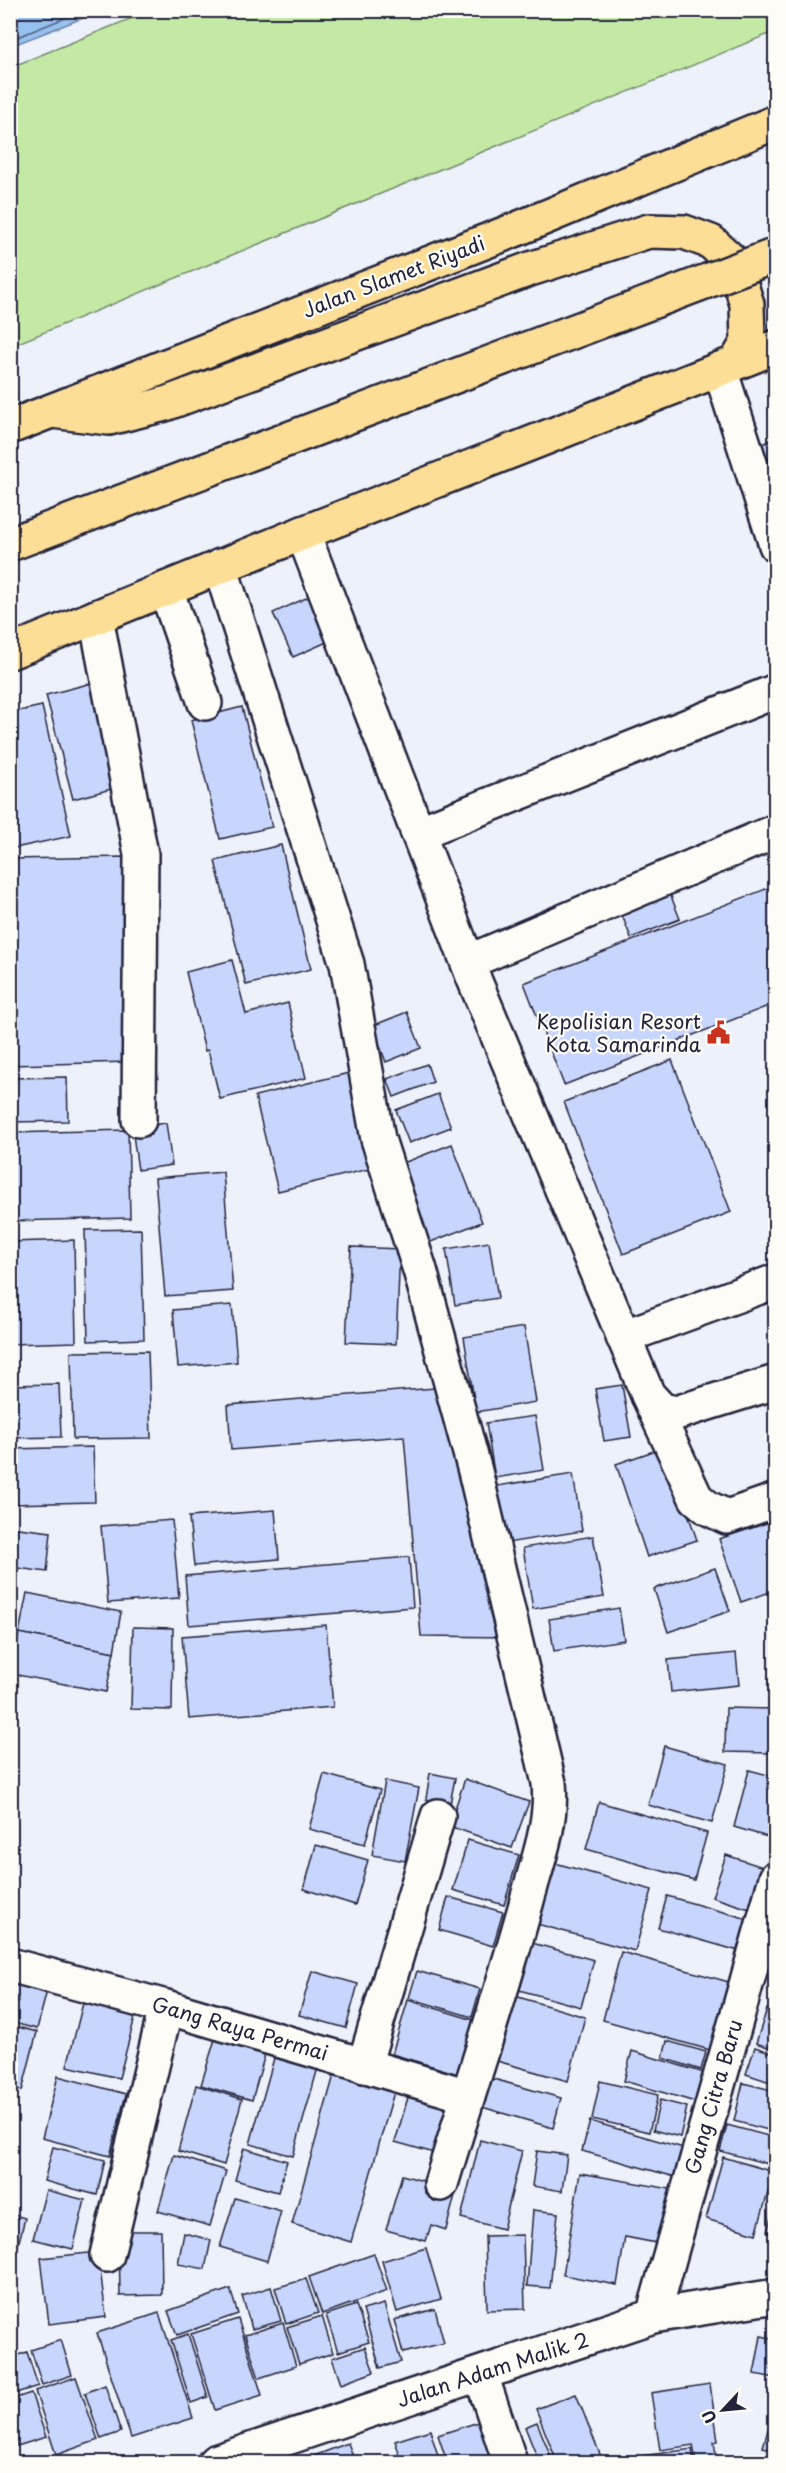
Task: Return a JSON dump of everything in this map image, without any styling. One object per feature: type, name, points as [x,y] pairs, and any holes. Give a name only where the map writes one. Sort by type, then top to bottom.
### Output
[{"type":"highway","name":"Jalan Slamet Riyadi","points":[[10,427],[517,229],[776,122]]},
{"type":"highway","points":[[52,411],[109,418],[165,404],[530,269],[649,231],[684,232],[711,242],[734,263],[747,304],[748,342],[728,365]]},
{"type":"highway","points":[[10,544],[776,255]]},
{"type":"highway","points":[[10,652],[220,566],[776,347]]},
{"type":"street","points":[[728,365],[776,545]]},
{"type":"street","points":[[303,533],[468,962],[623,1337],[696,1498],[708,1508],[727,1517],[776,1500]]},
{"type":"street","points":[[220,566],[347,964],[378,1139],[420,1270],[475,1471],[549,1783],[551,1800],[546,1829],[512,1953],[441,2184]]},
{"type":"street","points":[[166,589],[205,703]]},
{"type":"street","points":[[96,617],[141,854],[139,1120]]},
{"type":"street","points":[[418,833],[776,691]]},
{"type":"street","points":[[468,962],[776,831]]},
{"type":"street","points":[[623,1337],[776,1281]]},
{"type":"street","points":[[648,1395],[662,1410],[676,1413],[776,1382]]},
{"type":"street","points":[[364,2066],[438,1816]]},
{"type":"street","name":"Gang Citra Baru","points":[[653,2316],[776,1878]]},
{"type":"street","name":"Gang Raya Permai","points":[[10,1965],[166,2007],[468,2096]]},
{"type":"street","points":[[107,2254],[166,2007]]},
{"type":"street","name":"Jalan Adam Malik 2","points":[[215,2463],[256,2456],[653,2316],[776,2296]]},
{"type":"street","points":[[481,2375],[510,2463]]},
{"type":"green space","points":[[152,10],[775,10],[776,31],[11,346],[11,67]]},
{"type":"water","points":[[11,10],[101,10],[101,11],[11,46]]},
{"type":"building","points":[[776,439],[776,479],[762,444]]},
{"type":"building","points":[[317,593],[336,638],[293,657],[273,613]]},
{"type":"building","points":[[92,683],[119,787],[73,799],[46,695]]},
{"type":"building","points":[[42,706],[71,836],[10,849],[10,713]]},
{"type":"building","points":[[242,707],[272,827],[220,839],[191,720]]},
{"type":"building","points":[[281,845],[311,969],[246,985],[215,861]]},
{"type":"building","points":[[125,857],[131,1062],[10,1065],[10,859]]},
{"type":"building","points":[[776,885],[776,1003],[564,1085],[524,983]]},
{"type":"building","points":[[667,886],[680,919],[631,938],[618,905]]},
{"type":"building","points":[[232,960],[246,1014],[288,1003],[306,1078],[220,1099],[208,1050],[205,1051],[186,972]]},
{"type":"building","points":[[407,1012],[421,1048],[386,1062],[372,1026]]},
{"type":"building","points":[[672,1060],[731,1212],[623,1254],[564,1102]]},
{"type":"building","points":[[427,1064],[433,1082],[394,1097],[387,1079]]},
{"type":"building","points":[[349,1073],[373,1168],[278,1191],[255,1096]]},
{"type":"building","points":[[67,1077],[68,1121],[10,1122],[10,1078]]},
{"type":"building","points":[[438,1094],[451,1127],[409,1143],[396,1110]]},
{"type":"building","points":[[166,1123],[172,1165],[138,1170],[132,1128]]},
{"type":"building","points":[[128,1130],[130,1218],[10,1221],[10,1133]]},
{"type":"building","points":[[452,1144],[482,1222],[423,1245],[393,1167]]},
{"type":"building","points":[[223,1172],[233,1291],[165,1296],[155,1178]]},
{"type":"building","points":[[141,1229],[144,1339],[88,1341],[85,1230]]},
{"type":"building","points":[[74,1240],[76,1342],[10,1344],[10,1242]]},
{"type":"building","points":[[489,1242],[498,1298],[455,1305],[446,1249]]},
{"type":"building","points":[[351,1247],[400,1249],[396,1344],[346,1342]]},
{"type":"building","points":[[232,1305],[237,1362],[178,1367],[173,1310]]},
{"type":"building","points":[[524,1327],[536,1402],[476,1412],[464,1337]]},
{"type":"building","points":[[148,1351],[151,1438],[73,1439],[71,1352]]},
{"type":"building","points":[[59,1384],[61,1437],[10,1438],[10,1385]]},
{"type":"building","points":[[622,1385],[631,1437],[604,1441],[595,1389]]},
{"type":"building","points":[[435,1388],[510,1637],[421,1636],[404,1436],[231,1450],[228,1405]]},
{"type":"building","points":[[535,1416],[544,1470],[495,1478],[486,1423]]},
{"type":"building","points":[[93,1447],[95,1502],[10,1504],[10,1449]]},
{"type":"building","points":[[665,1447],[697,1540],[647,1557],[616,1464]]},
{"type":"building","points":[[573,1474],[582,1531],[507,1543],[497,1486]]},
{"type":"building","points":[[275,1510],[279,1559],[194,1566],[189,1517]]},
{"type":"building","points":[[172,1520],[179,1598],[108,1603],[101,1526]]},
{"type":"building","points":[[776,1520],[776,1590],[741,1602],[719,1539]]},
{"type":"building","points":[[10,1527],[51,1532],[47,1572],[10,1567]]},
{"type":"building","points":[[593,1536],[604,1597],[533,1609],[523,1548]]},
{"type":"building","points":[[409,1557],[413,1607],[189,1625],[185,1576]]},
{"type":"building","points":[[715,1568],[730,1611],[668,1632],[654,1589]]},
{"type":"building","points":[[27,1593],[121,1612],[114,1652],[19,1633]]},
{"type":"building","points":[[619,1608],[624,1640],[554,1651],[549,1619]]},
{"type":"building","points":[[326,1625],[333,1707],[189,1719],[182,1636]]},
{"type":"building","points":[[133,1627],[173,1628],[172,1710],[131,1709]]},
{"type":"building","points":[[19,1633],[114,1652],[106,1692],[12,1674]]},
{"type":"building","points":[[736,1653],[739,1685],[671,1692],[668,1660]]},
{"type":"building","points":[[726,1708],[773,1709],[772,1753],[725,1752]]},
{"type":"building","points":[[664,1746],[728,1764],[712,1823],[648,1805]]},
{"type":"building","points":[[749,1770],[776,1777],[774,1839],[734,1827]]},
{"type":"building","points":[[430,1773],[455,1778],[450,1804],[426,1799]]},
{"type":"building","points":[[324,1774],[380,1790],[365,1844],[309,1829]]},
{"type":"building","points":[[465,1779],[529,1802],[512,1848],[449,1826]]},
{"type":"building","points":[[385,1781],[419,1788],[405,1861],[372,1855]]},
{"type":"building","points":[[599,1802],[707,1833],[694,1880],[586,1849]]},
{"type":"building","points":[[468,1840],[519,1855],[504,1905],[453,1890]]},
{"type":"building","points":[[316,1845],[368,1860],[355,1905],[304,1889]]},
{"type":"building","points":[[726,1855],[769,1869],[756,1911],[712,1897]]},
{"type":"building","points":[[555,1863],[652,1890],[635,1951],[537,1924]]},
{"type":"building","points":[[667,1896],[755,1921],[746,1953],[658,1928]]},
{"type":"building","points":[[448,1897],[503,1912],[493,1946],[439,1930]]},
{"type":"building","points":[[532,1943],[594,1960],[581,2007],[519,1990]]},
{"type":"building","points":[[621,1952],[729,1982],[710,2050],[603,2020]]},
{"type":"building","points":[[10,1968],[50,1979],[37,2029],[10,2022]]},
{"type":"building","points":[[312,1971],[358,1984],[346,2028],[299,2015]]},
{"type":"building","points":[[417,1971],[480,1989],[472,2017],[409,1998]]},
{"type":"building","points":[[515,1996],[585,2017],[568,2081],[497,2061]]},
{"type":"building","points":[[408,2000],[474,2020],[458,2074],[392,2054]]},
{"type":"building","points":[[83,2003],[135,2017],[119,2078],[67,2066]]},
{"type":"building","points":[[767,2009],[776,2012],[776,2050],[756,2043]]},
{"type":"building","points":[[10,2025],[37,2032],[22,2091],[10,2088]]},
{"type":"building","points":[[219,2026],[269,2040],[252,2100],[201,2085]]},
{"type":"building","points":[[667,2041],[706,2052],[701,2070],[663,2058]]},
{"type":"building","points":[[755,2047],[776,2054],[776,2084],[746,2074]]},
{"type":"building","points":[[276,2051],[319,2064],[293,2156],[250,2144]]},
{"type":"building","points":[[632,2051],[711,2075],[702,2104],[624,2081]]},
{"type":"building","points":[[336,2068],[396,2085],[351,2242],[292,2224]]},
{"type":"building","points":[[58,2076],[126,2094],[110,2156],[42,2138]]},
{"type":"building","points":[[490,2078],[561,2098],[553,2128],[482,2107]]},
{"type":"building","points":[[600,2081],[658,2095],[649,2132],[592,2119]]},
{"type":"building","points":[[743,2083],[776,2091],[776,2132],[734,2121]]},
{"type":"building","points":[[196,2085],[242,2099],[224,2165],[178,2151]]},
{"type":"building","points":[[411,2087],[461,2101],[445,2156],[395,2142]]},
{"type":"building","points":[[10,2092],[17,2094],[10,2121]]},
{"type":"building","points":[[660,2100],[687,2107],[680,2137],[653,2130]]},
{"type":"building","points":[[590,2121],[687,2149],[679,2178],[582,2151]]},
{"type":"building","points":[[727,2125],[776,2138],[776,2166],[720,2151]]},
{"type":"building","points":[[480,2140],[522,2151],[503,2229],[461,2218]]},
{"type":"building","points":[[53,2147],[105,2160],[97,2195],[44,2181]]},
{"type":"building","points":[[244,2148],[287,2161],[278,2192],[235,2180]]},
{"type":"building","points":[[537,2151],[567,2155],[562,2191],[532,2186]]},
{"type":"building","points":[[174,2155],[226,2171],[210,2226],[158,2211]]},
{"type":"building","points":[[723,2157],[774,2172],[756,2234],[706,2219]]},
{"type":"building","points":[[580,2173],[676,2190],[667,2245],[625,2237],[617,2285],[563,2275]]},
{"type":"building","points":[[402,2175],[441,2186],[440,2191],[455,2195],[446,2230],[431,2225],[426,2241],[386,2230]]},
{"type":"building","points":[[46,2190],[85,2200],[73,2249],[33,2239]]},
{"type":"building","points":[[235,2198],[281,2211],[267,2261],[220,2247]]},
{"type":"building","points":[[776,2200],[776,2235],[767,2232]]},
{"type":"building","points":[[533,2210],[558,2213],[550,2288],[527,2286]]},
{"type":"building","points":[[10,2214],[25,2218],[11,2273],[10,2273]]},
{"type":"building","points":[[119,2231],[161,2231],[162,2295],[120,2296]]},
{"type":"building","points":[[184,2233],[211,2240],[205,2269],[178,2264]]},
{"type":"building","points":[[523,2235],[525,2309],[487,2310],[485,2236]]},
{"type":"building","points":[[426,2248],[441,2299],[397,2312],[382,2261]]},
{"type":"building","points":[[98,2252],[106,2317],[49,2324],[41,2258]]},
{"type":"building","points":[[374,2254],[387,2291],[322,2314],[309,2277]]},
{"type":"building","points":[[306,2279],[318,2313],[286,2324],[275,2288]]},
{"type":"building","points":[[271,2287],[281,2321],[252,2329],[242,2296]]},
{"type":"building","points":[[230,2289],[238,2314],[177,2335],[168,2311]]},
{"type":"building","points":[[384,2304],[401,2362],[380,2368],[363,2310]]},
{"type":"building","points":[[356,2305],[369,2342],[338,2352],[326,2315]]},
{"type":"building","points":[[435,2309],[444,2343],[403,2353],[394,2320]]},
{"type":"building","points":[[159,2313],[193,2418],[131,2438],[97,2333]]},
{"type":"building","points":[[322,2316],[333,2353],[299,2364],[287,2327]]},
{"type":"building","points":[[238,2319],[262,2395],[215,2410],[191,2334]]},
{"type":"building","points":[[283,2323],[296,2366],[259,2378],[245,2335]]},
{"type":"building","points":[[188,2334],[208,2397],[191,2403],[171,2340]]},
{"type":"building","points":[[761,2336],[776,2339],[776,2378],[754,2374]]},
{"type":"building","points":[[61,2340],[72,2375],[42,2385],[31,2350]]},
{"type":"building","points":[[365,2347],[374,2372],[341,2384],[332,2358]]},
{"type":"building","points":[[27,2352],[38,2386],[10,2395],[10,2358]]},
{"type":"building","points":[[76,2377],[98,2440],[56,2455],[35,2391]]},
{"type":"building","points":[[710,2384],[718,2441],[714,2442],[717,2462],[696,2462],[693,2445],[660,2450],[651,2393]]},
{"type":"building","points":[[105,2385],[121,2432],[101,2439],[85,2393]]},
{"type":"building","points":[[31,2393],[46,2437],[17,2446],[10,2426],[10,2400]]},
{"type":"building","points":[[576,2394],[603,2462],[557,2462],[536,2409]]},
{"type":"building","points":[[494,2417],[509,2462],[447,2462],[438,2435]]},
{"type":"building","points":[[537,2422],[553,2462],[539,2462],[525,2427]]},
{"type":"building","points":[[770,2423],[776,2425],[776,2451],[763,2447]]},
{"type":"building","points":[[430,2430],[440,2462],[402,2462],[395,2441]]},
{"type":"building","points":[[348,2443],[355,2462],[316,2462],[314,2456]]},
{"type":"building","points":[[692,2449],[694,2462],[643,2462],[642,2456]]},
{"type":"place","name":"Kepolisian Resort Kota Samarinda","points":[[719,1033]]}]
